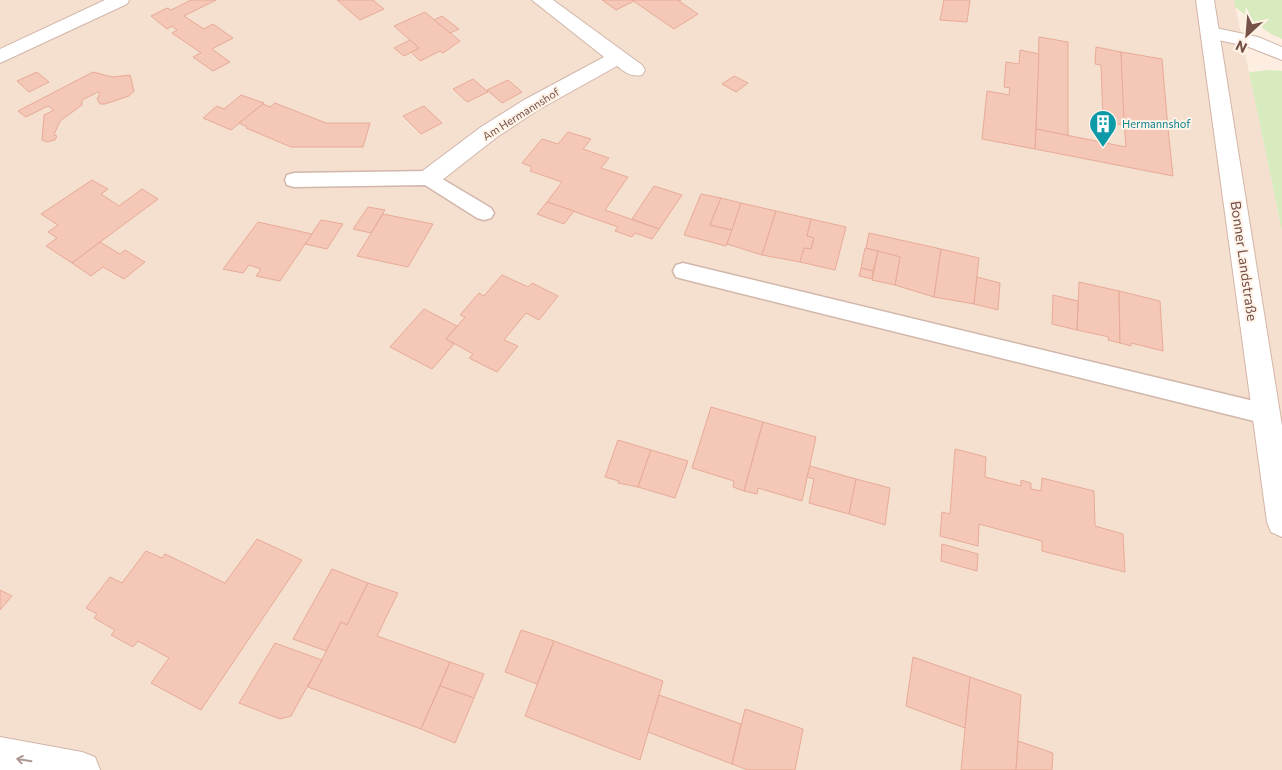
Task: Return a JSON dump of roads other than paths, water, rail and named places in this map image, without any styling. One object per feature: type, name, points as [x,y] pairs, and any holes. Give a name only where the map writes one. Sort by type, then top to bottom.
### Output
[{"type":"street","points":[[0,57],[120,0]]},
{"type":"street","points":[[541,0],[635,70]]},
{"type":"street","name":"Bonner Landstraße","points":[[1205,0],[1282,522]]},
{"type":"street","points":[[1211,33],[1251,41],[1282,54]]},
{"type":"street","name":"Am Hermannshof","points":[[429,178],[489,132],[531,105],[617,58]]},
{"type":"street","points":[[0,756],[82,770]]},
{"type":"lane","points":[[294,180],[429,178],[484,213]]},
{"type":"lane","points":[[683,271],[1266,414]]},
{"type":"place","name":"Hermannshof","points":[[1103,148]]}]
